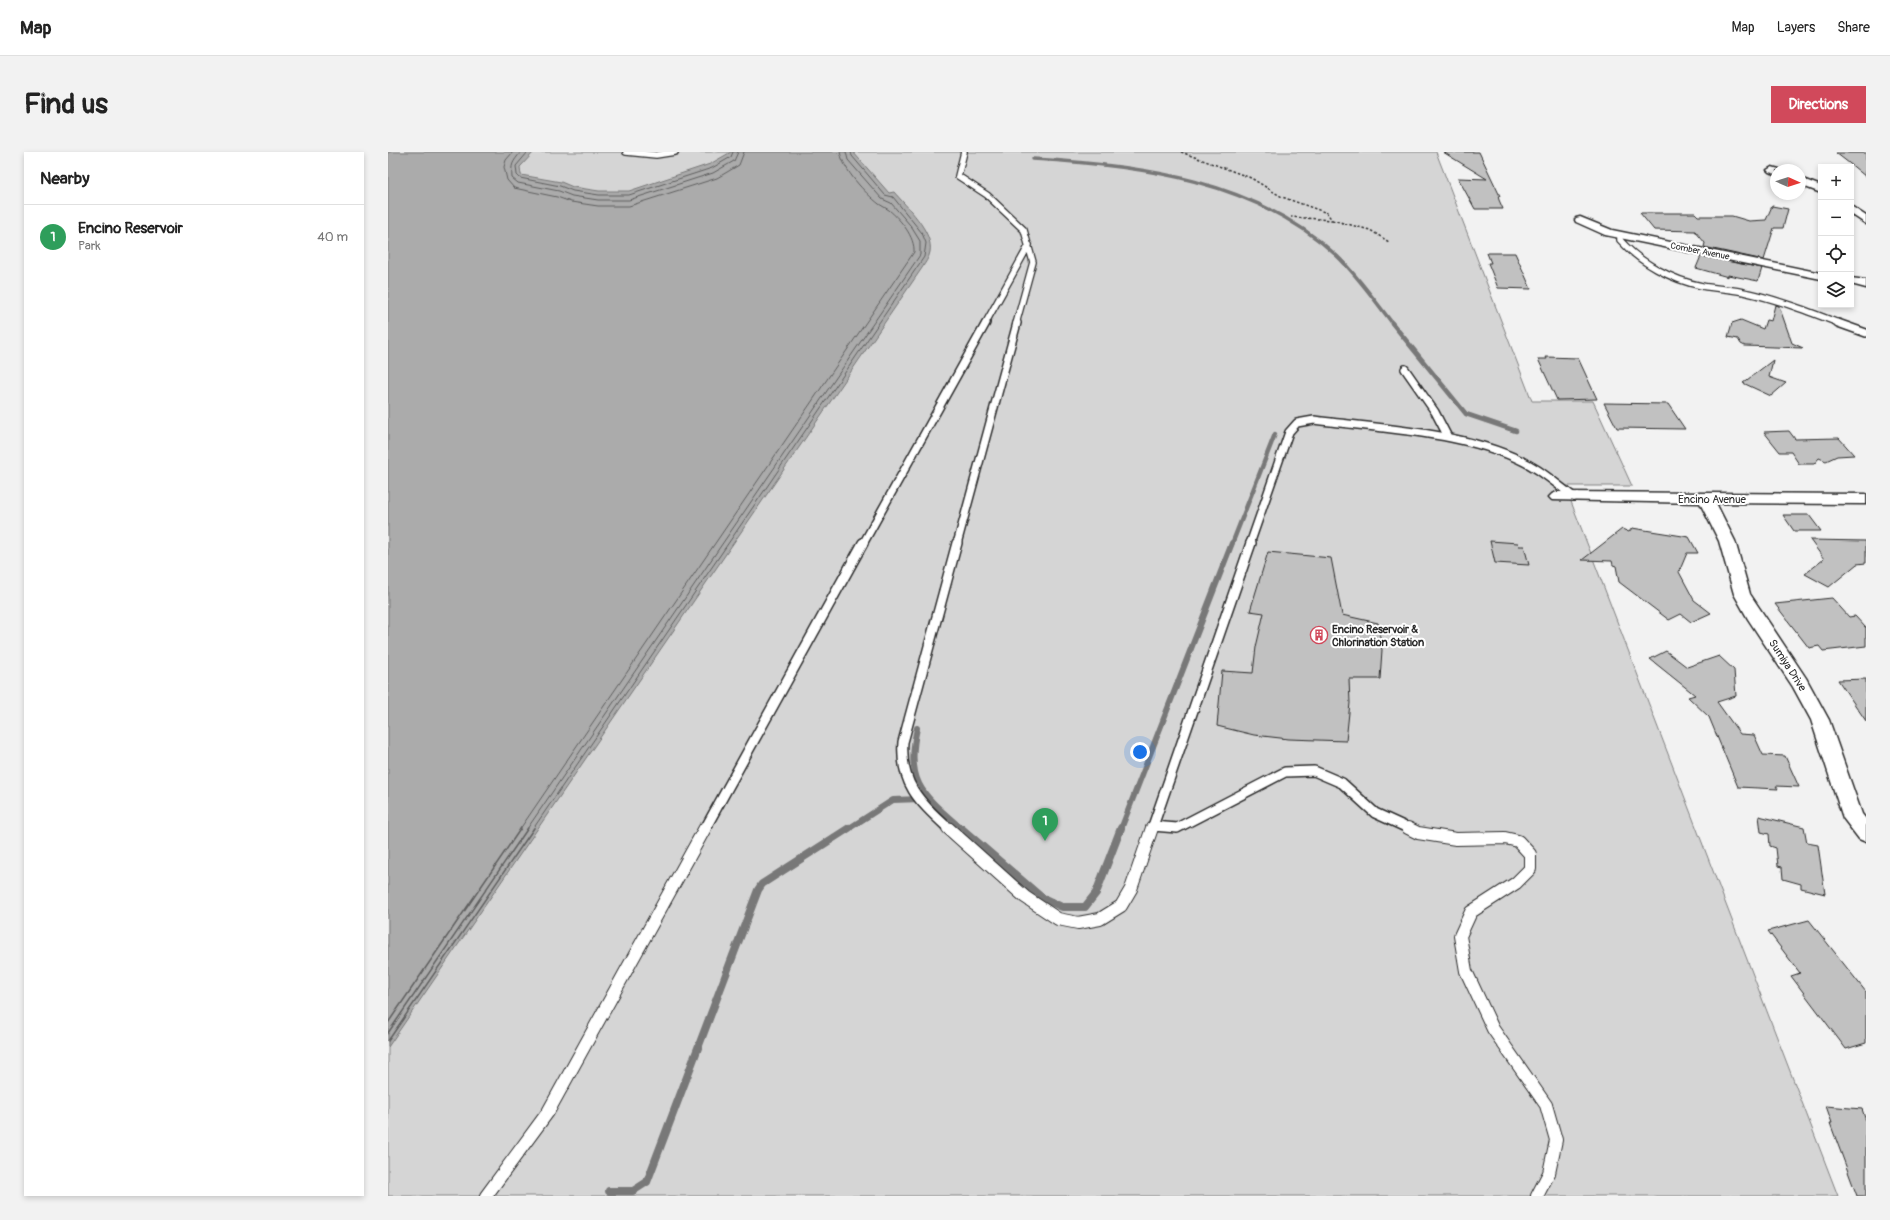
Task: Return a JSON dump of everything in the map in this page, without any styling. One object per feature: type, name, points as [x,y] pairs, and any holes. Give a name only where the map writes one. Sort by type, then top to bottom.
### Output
[{"type":"street","points":[[1806,184],[1818,189]]},
{"type":"street","points":[[1854,211],[1866,221]]},
{"type":"street","name":"Comber Avenue","points":[[1580,220],[1609,233],[1818,275]]},
{"type":"street","points":[[1854,282],[1866,284]]},
{"type":"street","name":"Encino Avenue","points":[[1557,497],[1866,499]]},
{"type":"street","name":"Sumiya Drive","points":[[1706,499],[1717,518],[1727,541],[1742,594],[1800,682],[1820,720],[1853,818],[1866,833]]},
{"type":"lane","points":[[626,152],[656,155],[675,152]]},
{"type":"lane","points":[[964,152],[958,176],[987,195],[1024,230],[1033,262],[905,734],[901,758],[906,777],[916,798],[1025,897],[1058,919],[1078,923],[1100,919],[1120,906],[1132,889],[1289,432],[1297,424],[1314,420],[1448,437],[1497,450],[1522,460],[1555,481],[1574,497]]},
{"type":"lane","points":[[1620,235],[1620,240],[1624,246],[1637,257],[1674,276],[1700,286],[1751,293],[1866,333]]},
{"type":"lane","points":[[486,1196],[548,1112],[1029,245]]},
{"type":"lane","points":[[1405,369],[1435,412],[1448,437]]},
{"type":"lane","points":[[1153,826],[1176,828],[1284,772],[1314,771],[1342,783],[1375,813],[1418,833],[1456,839],[1505,838],[1518,841],[1530,854],[1530,869],[1516,883],[1471,912],[1460,936],[1466,971],[1493,1029],[1546,1105],[1556,1140],[1549,1173],[1537,1196]]},
{"type":"path","points":[[1181,152],[1251,178],[1292,201],[1327,213],[1332,220]]},
{"type":"path","points":[[1291,217],[1332,220],[1370,230],[1389,242]]},
{"type":"shaded area","points":[[388,152],[1436,152],[1532,401],[1593,401],[1632,486],[1565,486],[1838,1196],[388,1196]]},
{"type":"water","points":[[388,152],[534,152],[520,167],[521,175],[561,182],[573,187],[599,191],[629,191],[710,164],[731,152],[853,152],[889,193],[894,192],[912,212],[928,236],[930,252],[922,268],[388,1047]]},
{"type":"building","points":[[1443,152],[1479,152],[1500,196],[1498,196],[1503,209],[1475,209],[1458,178],[1487,179]]},
{"type":"building","points":[[1836,153],[1866,153],[1866,177],[1854,167],[1854,164],[1850,164]]},
{"type":"building","points":[[1772,206],[1788,209],[1783,228],[1774,228],[1764,260],[1704,247],[1705,243],[1695,231],[1654,230],[1640,213],[1695,213],[1698,216],[1732,216],[1749,221],[1766,220]]},
{"type":"building","points":[[1487,253],[1515,253],[1531,289],[1498,288],[1488,263],[1491,263]]},
{"type":"building","points":[[1701,256],[1762,268],[1758,281],[1728,275],[1728,277],[1696,268]]},
{"type":"building","points":[[1775,305],[1779,306],[1792,343],[1803,348],[1745,346],[1741,344],[1738,339],[1728,337],[1732,323],[1741,320],[1763,329],[1766,320],[1771,321]]},
{"type":"building","points":[[1546,357],[1578,358],[1597,399],[1557,400],[1538,359],[1547,359]]},
{"type":"building","points":[[1773,360],[1769,377],[1786,383],[1771,396],[1743,383]]},
{"type":"building","points":[[1604,403],[1668,404],[1685,429],[1617,428]]},
{"type":"building","points":[[1789,431],[1795,439],[1839,438],[1854,455],[1837,456],[1826,461],[1819,458],[1814,464],[1799,464],[1791,452],[1780,452],[1764,432]]},
{"type":"building","points":[[1783,515],[1809,515],[1821,531],[1794,531]]},
{"type":"building","points":[[1632,528],[1689,537],[1698,553],[1687,553],[1679,572],[1694,600],[1711,613],[1691,622],[1681,614],[1669,620],[1619,582],[1616,566],[1613,565],[1612,561],[1582,560],[1622,529],[1629,532]]},
{"type":"building","points":[[1810,540],[1866,541],[1866,563],[1857,564],[1829,587],[1805,574],[1824,559]]},
{"type":"building","points":[[1490,541],[1518,543],[1519,546],[1524,546],[1529,565],[1495,563]]},
{"type":"building","name":"Encino Reservoir & Chlorination Station","points":[[1268,552],[1331,558],[1342,615],[1378,623],[1382,650],[1380,679],[1349,679],[1350,703],[1346,741],[1289,739],[1254,735],[1217,726],[1222,671],[1253,673],[1256,647],[1264,613],[1250,611]]},
{"type":"building","points":[[1832,598],[1849,617],[1855,616],[1866,628],[1866,646],[1823,651],[1819,646],[1809,648],[1775,604]]},
{"type":"building","points":[[1666,651],[1687,667],[1719,656],[1734,670],[1736,696],[1717,702],[1740,734],[1754,735],[1763,755],[1785,756],[1799,787],[1776,786],[1778,789],[1738,787],[1709,717],[1688,697],[1695,695],[1650,659]]},
{"type":"building","points":[[1866,679],[1866,721],[1838,680]]},
{"type":"building","points":[[1759,816],[1804,827],[1807,843],[1818,845],[1825,894],[1801,888],[1801,884],[1783,879],[1782,867],[1778,866],[1776,848],[1770,846],[1769,834],[1761,832]]},
{"type":"building","points":[[1809,920],[1866,992],[1866,1043],[1846,1049],[1791,976],[1800,973],[1768,931]]},
{"type":"building","points":[[1826,1106],[1862,1109],[1866,1121],[1866,1196],[1857,1196],[1830,1123],[1832,1123]]},
{"type":"waterway","points":[[1033,159],[1114,166],[1154,172],[1194,181],[1233,193],[1270,210],[1305,230],[1337,256],[1359,280],[1393,324]]},
{"type":"waterway","points":[[1392,323],[1466,414],[1516,431]]},
{"type":"waterway","points":[[1232,544],[1275,434]]},
{"type":"waterway","points":[[1121,829],[1232,543]]},
{"type":"waterway","points":[[917,728],[913,762],[920,786],[927,797],[962,829]]},
{"type":"waterway","points":[[848,829],[893,800],[921,799]]},
{"type":"waterway","points":[[609,1191],[633,1191],[647,1182],[758,890],[762,884],[849,828]]},
{"type":"waterway","points":[[961,828],[1041,897],[1062,907],[1085,907],[1096,893],[1121,828]]},
{"type":"place","name":"Encino Reservoir & Chlorination Station","points":[[1319,635]]},
{"type":"place","name":"Encino Reservoir","points":[[1045,841]]}]
